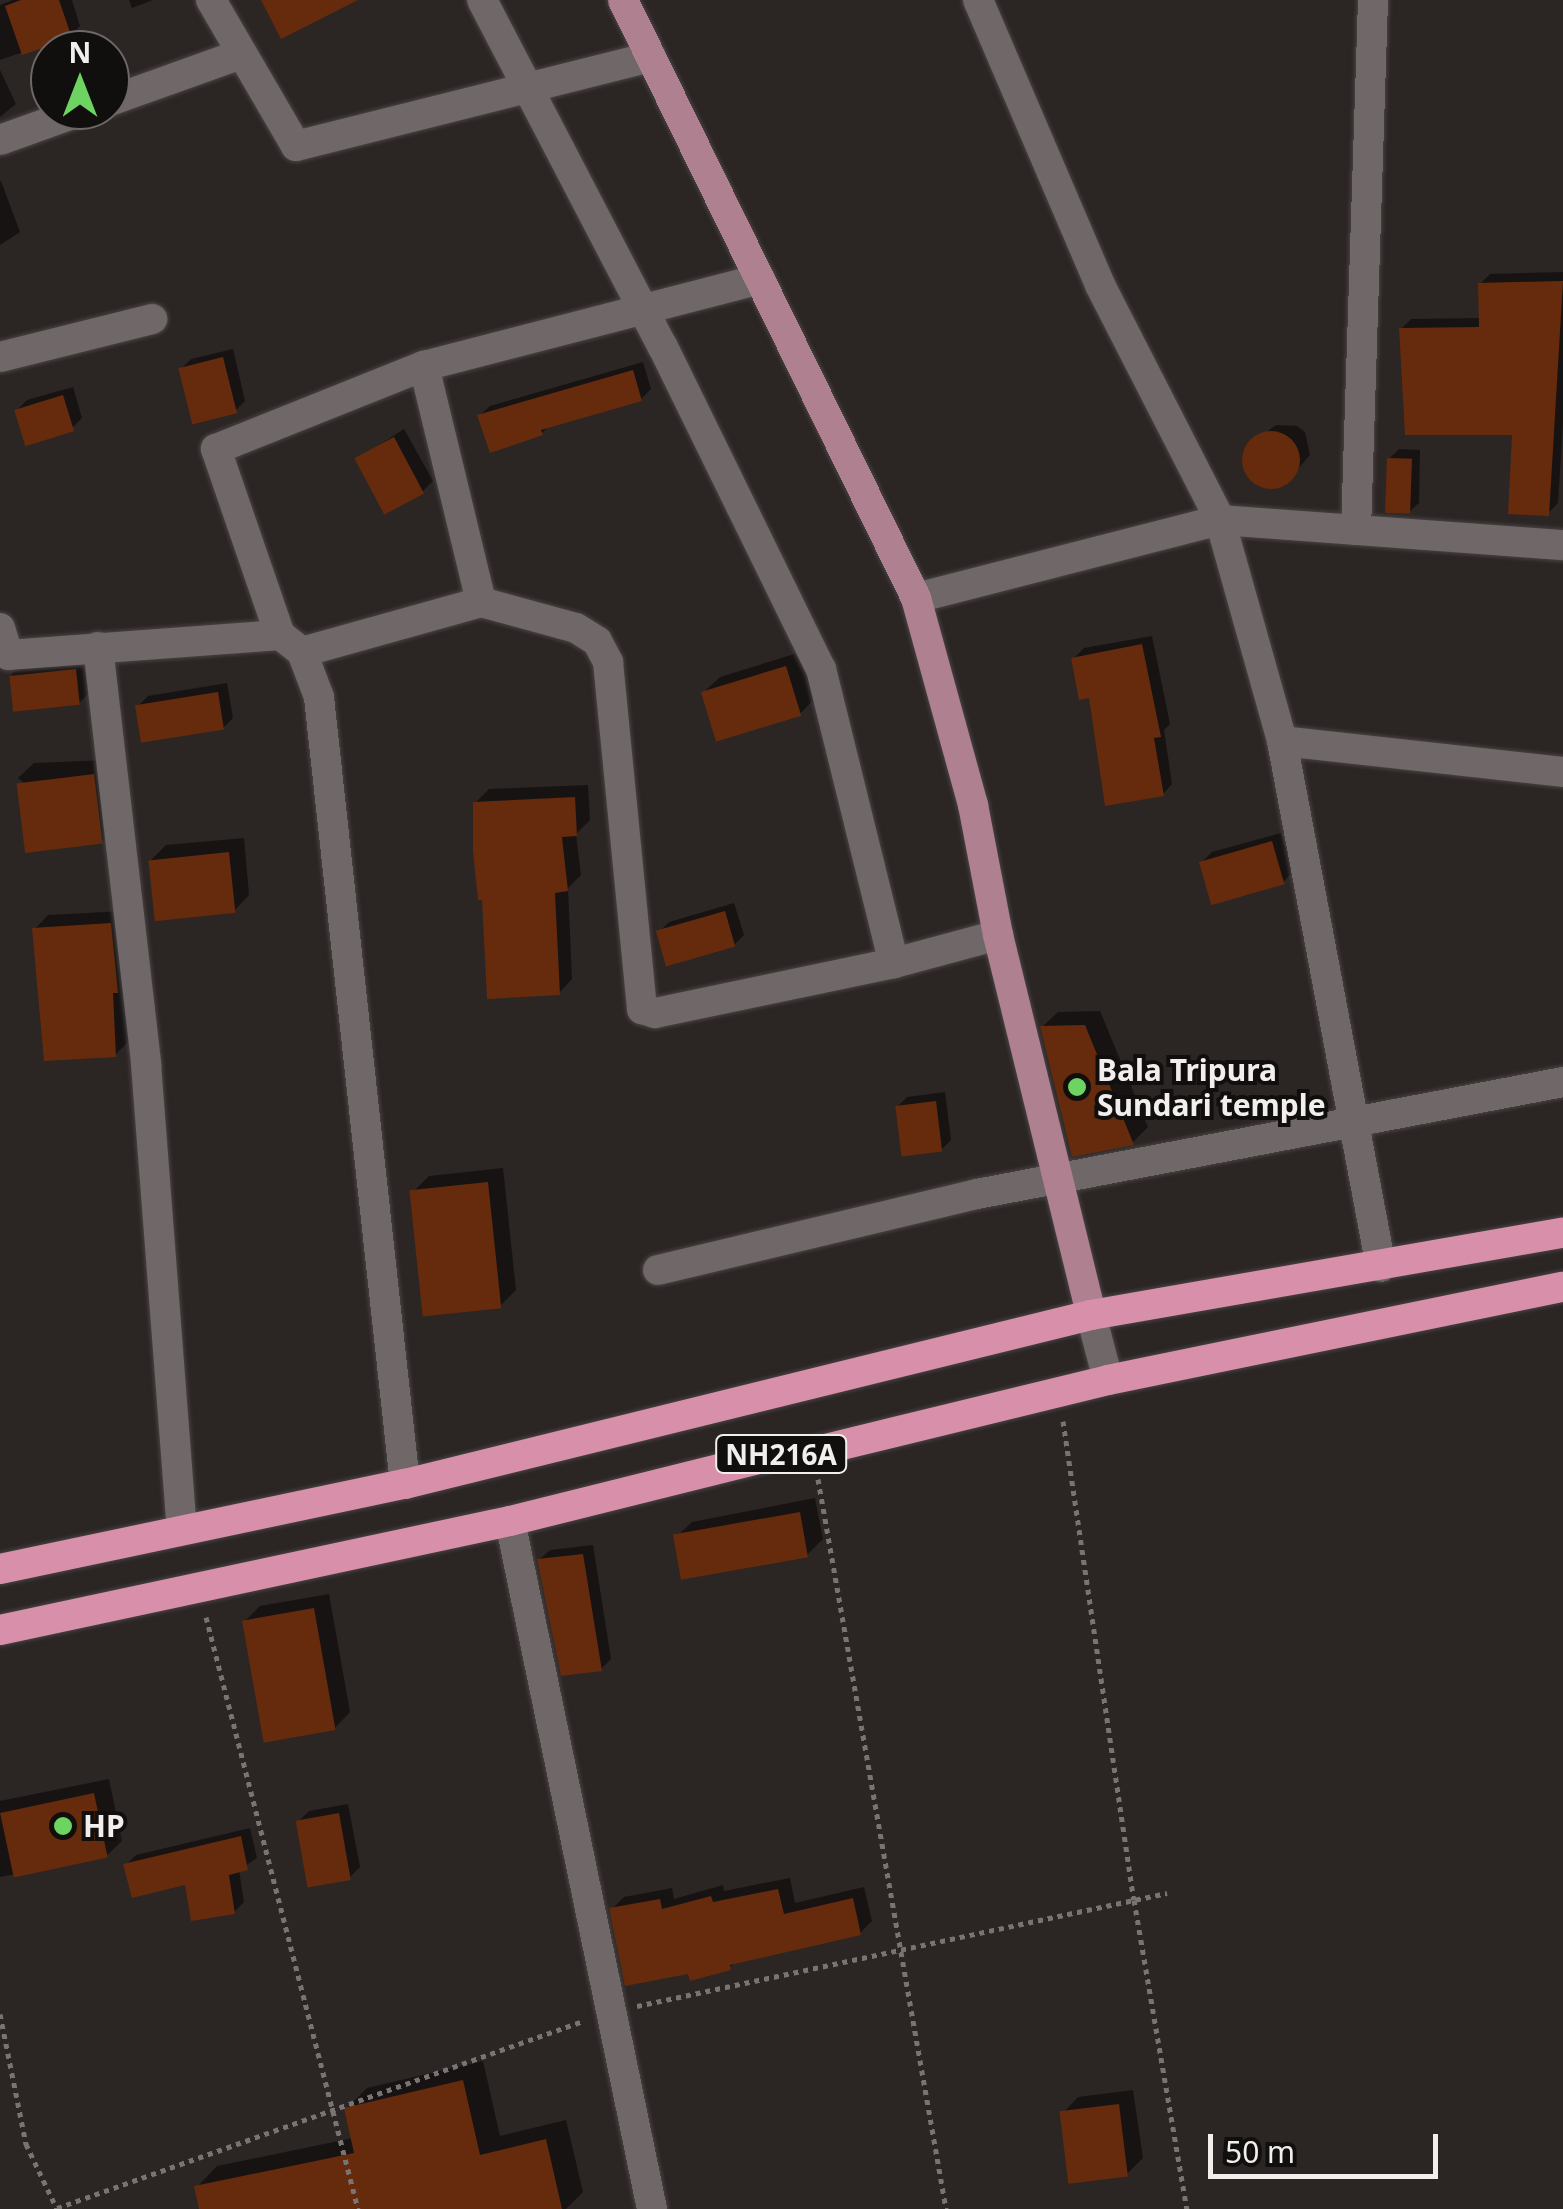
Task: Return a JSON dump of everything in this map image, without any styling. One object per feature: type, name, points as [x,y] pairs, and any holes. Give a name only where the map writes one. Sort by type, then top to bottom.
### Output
[{"type":"highway","name":"NH216A","points":[[0,1569],[404,1484],[1090,1314],[1563,1233]]},
{"type":"highway","name":"NH216A","points":[[0,1630],[510,1521],[780,1454],[813,1452],[1108,1380],[1563,1287]]},
{"type":"main road","points":[[623,0],[916,598],[973,805],[998,935],[1090,1314]]},
{"type":"street","points":[[211,0],[296,146],[652,57]]},
{"type":"street","points":[[482,0],[821,669],[894,962]]},
{"type":"street","points":[[978,0],[1100,285],[1220,520],[1282,741],[1381,1267]]},
{"type":"street","points":[[1356,530],[1373,0]]},
{"type":"street","points":[[130,93],[241,54]]},
{"type":"street","points":[[0,140],[30,129]]},
{"type":"street","points":[[404,1484],[319,697],[291,644],[216,450],[424,366],[760,279]]},
{"type":"street","points":[[0,357],[152,320]]},
{"type":"street","points":[[424,366],[481,602]]},
{"type":"street","points":[[916,598],[1220,520],[1563,546]]},
{"type":"street","points":[[3,647],[291,644],[481,602],[576,628],[597,641],[608,662],[642,1008],[655,1013],[894,962],[998,935]]},
{"type":"street","points":[[98,647],[146,1064],[182,1528]]},
{"type":"street","points":[[1282,741],[1563,772]]},
{"type":"street","points":[[658,1270],[1059,1178],[1563,1082]]},
{"type":"street","points":[[1090,1314],[1108,1380]]},
{"type":"street","points":[[510,1521],[652,2209]]},
{"type":"path","points":[[1059,1394],[1134,1900],[1188,2209]]},
{"type":"path","points":[[813,1452],[946,2209]]},
{"type":"path","points":[[199,1590],[358,2209]]},
{"type":"path","points":[[0,2014],[26,2144],[57,2209]]},
{"type":"building","points":[[21,0],[59,0],[69,30],[30,30],[30,52],[22,55],[5,6]]},
{"type":"building","points":[[261,0],[358,0],[281,39]]},
{"type":"building","points":[[1563,281],[1549,516],[1508,514],[1512,435],[1405,435],[1399,328],[1479,327],[1478,283]]},
{"type":"building","points":[[223,357],[237,413],[192,424],[178,368]]},
{"type":"building","points":[[633,370],[642,401],[541,430],[543,435],[490,453],[477,415]]},
{"type":"building","points":[[63,395],[74,431],[25,446],[14,410]]},
{"type":"building","points":[[1271,431],[1292,439],[1300,460],[1292,481],[1271,489],[1250,481],[1242,460],[1250,439]]},
{"type":"building","points":[[394,437],[424,494],[384,515],[354,458]]},
{"type":"building","points":[[1387,458],[1412,459],[1410,514],[1385,513]]},
{"type":"building","points":[[1142,644],[1161,737],[1154,738],[1164,796],[1105,806],[1089,698],[1079,700],[1071,658]]},
{"type":"building","points":[[786,666],[801,716],[716,742],[701,692]]},
{"type":"building","points":[[76,669],[80,705],[13,712],[9,676]]},
{"type":"building","points":[[218,692],[224,730],[141,743],[135,705]]},
{"type":"building","points":[[94,774],[103,843],[25,853],[17,784]]},
{"type":"building","points":[[575,797],[577,836],[562,837],[568,891],[555,893],[560,995],[487,999],[482,900],[478,900],[473,851],[473,802]]},
{"type":"building","points":[[1272,841],[1284,884],[1211,905],[1199,862]]},
{"type":"building","points":[[229,852],[235,913],[155,921],[148,860]]},
{"type":"building","points":[[725,911],[735,947],[666,966],[656,931]]},
{"type":"building","points":[[111,923],[118,993],[113,993],[116,1057],[44,1061],[32,928]]},
{"type":"building","name":"Bala Tripura Sundari temple","points":[[1085,1025],[1134,1145],[1072,1157],[1040,1026]]},
{"type":"building","points":[[936,1101],[942,1152],[902,1157],[895,1106]]},
{"type":"building","points":[[488,1182],[501,1308],[423,1317],[409,1190]]},
{"type":"building","points":[[800,1512],[808,1557],[681,1580],[673,1534]]},
{"type":"building","points":[[583,1554],[602,1671],[561,1676],[537,1559]]},
{"type":"building","points":[[314,1608],[336,1730],[264,1743],[242,1621]]},
{"type":"building","points":[[94,1793],[108,1858],[14,1878],[0,1813]]},
{"type":"building","points":[[339,1813],[351,1880],[307,1888],[296,1821]]},
{"type":"building","points":[[241,1836],[248,1870],[229,1875],[235,1914],[191,1921],[185,1885],[132,1898],[123,1864]]},
{"type":"building","points":[[778,1889],[784,1914],[853,1898],[861,1935],[730,1965],[731,1970],[690,1981],[688,1974],[625,1986],[609,1908],[660,1899],[662,1909],[711,1896],[713,1902]]},
{"type":"building","points":[[463,2080],[480,2155],[546,2139],[562,2209],[199,2209],[194,2186],[354,2153],[344,2108]]},
{"type":"building","points":[[1119,2104],[1128,2176],[1068,2184],[1059,2111]]},
{"type":"place","name":"Bala Tripura Sundari temple","points":[[1077,1087]]},
{"type":"place","name":"HP","points":[[63,1826]]}]
